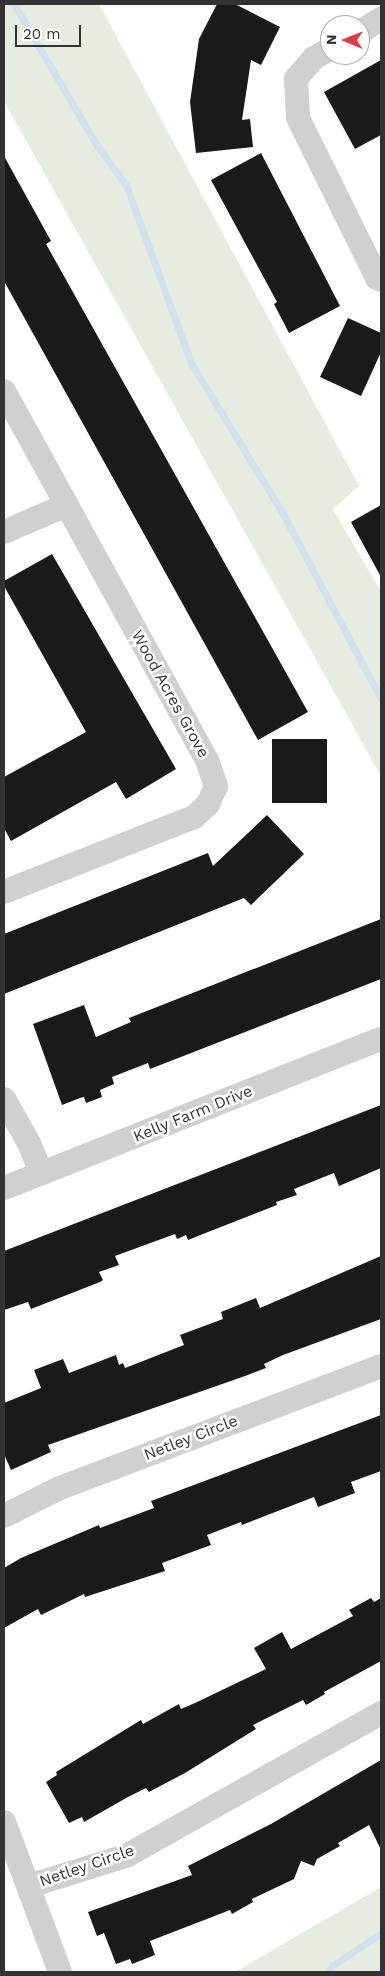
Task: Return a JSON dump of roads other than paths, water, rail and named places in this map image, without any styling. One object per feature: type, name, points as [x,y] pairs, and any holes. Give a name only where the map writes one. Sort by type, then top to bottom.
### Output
[{"type":"street","points":[[370,26],[381,19]]},
{"type":"street","points":[[320,55],[314,58],[296,79],[298,118],[377,278],[381,280]]},
{"type":"street","name":"Wood Acres Grove","points":[[4,391],[207,760],[216,786],[208,804],[194,817],[4,892]]},
{"type":"street","points":[[4,532],[66,505]]},
{"type":"street","name":"Kelly Farm Drive","points":[[4,1188],[381,1039]]},
{"type":"street","points":[[4,1099],[29,1142],[41,1173]]},
{"type":"street","name":"Netley Circle","points":[[4,1516],[60,1488],[381,1366]]},
{"type":"street","name":"Netley Circle","points":[[28,1886],[126,1856],[381,1713]]},
{"type":"street","points":[[4,1822],[60,1972]]},
{"type":"waterway","points":[[14,4],[94,141],[126,185],[191,363],[282,512],[381,699]]},
{"type":"waterway","points":[[329,1972],[333,1965],[381,1933]]}]
